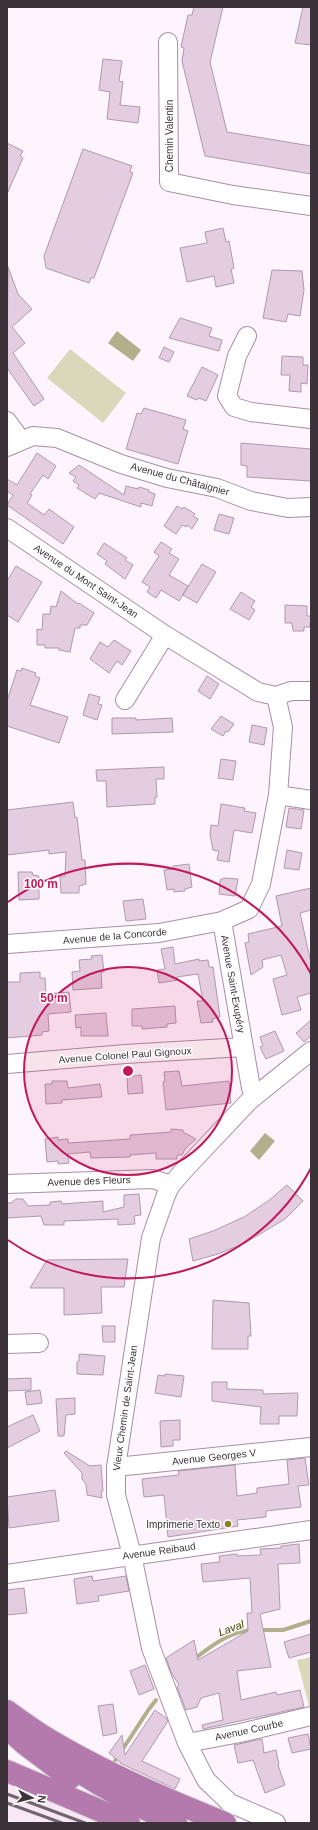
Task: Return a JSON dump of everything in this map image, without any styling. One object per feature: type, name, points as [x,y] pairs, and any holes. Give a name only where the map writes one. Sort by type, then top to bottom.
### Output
[{"type":"highway","points":[[7,1712],[43,1748],[95,1784],[151,1813],[176,1823]]},
{"type":"highway","points":[[7,1712],[53,1742],[102,1768],[225,1823]]},
{"type":"highway","points":[[7,1728],[26,1746],[88,1791],[148,1823]]},
{"type":"highway","points":[[7,1771],[130,1823]]},
{"type":"street","name":"Chemin Valentin","points":[[168,42],[169,182],[233,195],[311,206]]},
{"type":"street","points":[[247,336],[237,356],[227,396],[234,407],[250,412],[311,419]]},
{"type":"street","points":[[7,420],[14,444]]},
{"type":"street","name":"Avenue du Châtaignier","points":[[14,444],[33,436],[57,438],[122,464],[167,478],[218,488],[251,501],[288,508],[311,507]]},
{"type":"street","name":"Avenue du Mont Saint-Jean","points":[[7,528],[165,635],[258,692],[276,696],[291,691],[311,691]]},
{"type":"street","points":[[125,700],[165,635]]},
{"type":"street","name":"Avenue Saint-Exupéry","points":[[255,1096],[251,1088],[222,922],[249,909],[262,884],[278,795],[283,727],[276,696]]},
{"type":"street","points":[[278,795],[311,800]]},
{"type":"street","name":"Avenue de la Concorde","points":[[7,944],[159,933],[222,922]]},
{"type":"street","name":"Avenue Colonel Paul Gignoux","points":[[7,1064],[126,1054],[244,1048]]},
{"type":"street","name":"Vieux Chemin de Saint-Jean","points":[[276,1823],[230,1803],[206,1780],[187,1743],[151,1648],[132,1555],[116,1495],[116,1467],[151,1238],[171,1186],[255,1096],[311,1051]]},
{"type":"street","name":"Avenue des Fleurs","points":[[7,1184],[153,1179],[171,1186]]},
{"type":"street","points":[[7,1344],[39,1343]]},
{"type":"street","name":"Avenue Georges V","points":[[116,1467],[311,1447]]},
{"type":"street","name":"Avenue Reibaud","points":[[7,1574],[311,1530]]},
{"type":"street","name":"Avenue Courbe","points":[[187,1743],[240,1733],[311,1716]]},
{"type":"shaded area","points":[[117,331],[141,350],[133,361],[108,343]]},
{"type":"shaded area","points":[[70,349],[126,393],[103,423],[47,378]]},
{"type":"shaded area","points":[[265,1133],[275,1141],[259,1160],[250,1151]]},
{"type":"shaded area","points":[[311,1657],[311,1710],[310,1710],[297,1660]]},
{"type":"shaded area","points":[[7,1780],[114,1823],[16,1823],[7,1819]]},
{"type":"building","points":[[194,7],[223,7],[210,62],[227,132],[311,146],[311,174],[205,156],[182,61],[184,48],[181,47],[188,15],[192,15]]},
{"type":"building","points":[[303,7],[311,7],[311,45],[295,43]]},
{"type":"building","points":[[103,59],[122,61],[119,81],[123,82],[120,105],[140,107],[138,123],[107,119],[110,92],[99,90]]},
{"type":"building","points":[[7,143],[23,151],[20,156],[23,158],[7,194]]},
{"type":"building","points":[[83,149],[132,166],[130,172],[133,173],[94,278],[91,278],[89,283],[46,268],[44,256]]},
{"type":"building","points":[[223,228],[226,242],[229,241],[234,268],[231,269],[234,283],[216,287],[214,276],[187,282],[180,248],[207,243],[205,232]]},
{"type":"building","points":[[8,267],[18,294],[32,309],[12,327],[25,343],[13,353],[44,399],[34,406],[7,368]]},
{"type":"building","points":[[272,270],[302,271],[304,290],[300,316],[288,314],[286,322],[263,318]]},
{"type":"building","points":[[180,318],[212,328],[209,336],[222,340],[219,351],[169,338]]},
{"type":"building","points":[[164,347],[174,352],[169,362],[159,358]]},
{"type":"building","points":[[282,356],[303,357],[303,365],[308,365],[307,384],[301,383],[301,392],[289,391],[290,375],[281,375]]},
{"type":"building","points":[[202,367],[218,375],[206,401],[199,398],[197,400],[187,396]]},
{"type":"building","points":[[144,408],[186,420],[183,429],[188,431],[178,464],[126,449],[137,413],[141,414]]},
{"type":"building","points":[[241,443],[311,449],[311,481],[247,477],[247,466],[241,465]]},
{"type":"building","points":[[37,453],[56,466],[48,479],[43,475],[30,494],[32,495],[27,503],[44,515],[49,509],[74,527],[63,544],[7,505],[13,495],[7,491],[7,479],[17,485]]},
{"type":"building","points":[[79,465],[124,495],[126,486],[138,489],[139,487],[149,490],[149,492],[155,494],[152,506],[141,503],[141,507],[99,493],[95,499],[77,488],[79,485],[73,481],[76,477],[69,473]]},
{"type":"building","points":[[177,506],[182,509],[184,507],[195,514],[193,516],[198,519],[192,529],[187,525],[186,527],[182,525],[176,534],[164,526]]},
{"type":"building","points":[[219,514],[234,518],[229,534],[214,530]]},
{"type":"building","points":[[161,542],[172,549],[169,553],[179,559],[169,575],[188,586],[179,601],[161,590],[156,598],[147,592],[150,587],[142,582],[159,556],[154,552]]},
{"type":"building","points":[[104,543],[127,558],[125,560],[133,565],[125,579],[105,564],[107,561],[97,554]]},
{"type":"building","points":[[202,564],[216,572],[197,603],[183,595]]},
{"type":"building","points":[[16,566],[42,582],[18,622],[7,615],[7,581]]},
{"type":"building","points":[[61,591],[78,604],[79,603],[94,613],[87,625],[80,625],[80,628],[75,628],[70,652],[59,650],[59,648],[45,648],[45,645],[37,645],[37,629],[42,630],[43,614],[50,614],[51,606],[56,607]]},
{"type":"building","points":[[241,592],[255,601],[251,607],[255,610],[249,620],[230,609]]},
{"type":"building","points":[[285,605],[307,606],[307,616],[311,616],[310,627],[304,627],[304,631],[293,631],[292,623],[285,623]]},
{"type":"building","points":[[114,640],[131,651],[122,665],[117,661],[109,673],[90,659],[100,642],[108,647]]},
{"type":"building","points":[[22,668],[36,673],[35,676],[40,678],[30,705],[68,717],[59,743],[7,726],[7,701],[17,670],[21,671]]},
{"type":"building","points":[[207,676],[219,684],[210,699],[198,691]]},
{"type":"building","points":[[89,694],[100,697],[98,704],[102,705],[97,720],[83,715]]},
{"type":"building","points":[[221,716],[234,724],[223,736],[211,729]]},
{"type":"building","points":[[112,718],[136,718],[136,720],[172,718],[173,732],[112,734]]},
{"type":"building","points":[[252,725],[267,728],[264,745],[249,742]]},
{"type":"building","points":[[221,759],[236,761],[233,780],[218,778]]},
{"type":"building","points":[[164,767],[164,779],[156,779],[157,797],[155,797],[155,804],[107,807],[106,781],[97,781],[96,770]]},
{"type":"building","points":[[73,802],[75,818],[77,817],[82,860],[85,860],[86,884],[79,886],[79,893],[61,893],[60,876],[65,876],[66,852],[49,854],[49,850],[7,855],[7,810]]},
{"type":"building","points":[[221,804],[245,808],[244,811],[256,813],[252,833],[234,830],[229,862],[217,860],[219,851],[213,850],[210,834],[211,825],[218,826]]},
{"type":"building","points":[[289,808],[304,810],[301,829],[286,827]]},
{"type":"building","points":[[287,850],[302,853],[299,870],[284,868]]},
{"type":"building","points":[[189,864],[192,887],[185,889],[185,891],[174,892],[174,889],[167,890],[164,870],[173,869],[173,866]]},
{"type":"building","points":[[18,872],[32,872],[33,875],[39,876],[39,899],[19,900]]},
{"type":"building","points":[[224,878],[238,879],[235,896],[219,894],[220,880]]},
{"type":"building","points":[[311,888],[311,910],[300,913],[311,963],[311,993],[297,997],[301,1010],[282,1015],[273,979],[287,975],[281,955],[262,960],[263,967],[251,975],[245,943],[249,942],[248,934],[282,926],[276,896]]},
{"type":"building","points":[[143,899],[146,919],[126,921],[123,901]]},
{"type":"building","points":[[173,947],[175,964],[199,959],[199,961],[208,960],[209,967],[213,967],[220,1017],[212,1019],[213,1022],[201,1023],[197,1001],[203,1001],[198,974],[177,977],[178,980],[159,983],[157,970],[165,969],[161,949]]},
{"type":"building","points":[[102,955],[104,972],[101,972],[102,988],[73,990],[72,972],[80,971],[79,960],[92,959],[91,956]]},
{"type":"building","points":[[40,972],[40,978],[45,978],[46,994],[69,992],[71,1012],[48,1014],[49,1031],[42,1032],[42,1035],[7,1038],[7,982],[20,982],[20,973]]},
{"type":"building","points":[[175,1006],[176,1023],[167,1024],[167,1027],[142,1029],[142,1026],[132,1026],[132,1009]]},
{"type":"building","points":[[106,1013],[108,1036],[81,1036],[81,1027],[76,1028],[75,1015]]},
{"type":"building","points":[[311,1020],[311,1036],[304,1042],[296,1033]]},
{"type":"building","points":[[275,1031],[284,1051],[266,1059],[260,1047],[263,1046],[260,1037]]},
{"type":"building","points":[[179,1071],[182,1086],[229,1081],[231,1103],[166,1110],[163,1082],[165,1081],[164,1072]]},
{"type":"building","points":[[141,1075],[143,1093],[128,1094],[127,1077]]},
{"type":"building","points":[[52,1081],[67,1081],[68,1088],[100,1084],[102,1097],[62,1100],[62,1103],[46,1104],[45,1084],[52,1084]]},
{"type":"building","points":[[171,1129],[183,1130],[183,1132],[196,1139],[185,1149],[182,1155],[177,1155],[177,1159],[156,1159],[156,1153],[130,1155],[130,1157],[91,1158],[90,1152],[68,1154],[69,1163],[58,1164],[58,1161],[47,1162],[45,1139],[58,1137],[58,1140],[68,1139],[68,1143],[130,1139],[130,1135],[171,1132]]},
{"type":"building","points":[[287,1185],[303,1201],[285,1219],[245,1243],[218,1254],[193,1261],[189,1239],[213,1231],[244,1217],[268,1201]]},
{"type":"building","points":[[139,1194],[141,1215],[134,1216],[135,1224],[118,1225],[118,1219],[64,1221],[64,1225],[44,1225],[41,1216],[7,1218],[7,1203],[11,1203],[16,1199],[23,1199],[28,1206],[50,1205],[50,1202],[61,1201],[62,1204],[103,1201],[103,1212],[124,1207],[124,1195]]},
{"type":"building","points":[[128,1259],[124,1287],[101,1287],[102,1313],[64,1315],[64,1288],[30,1288],[47,1260]]},
{"type":"building","points":[[213,1300],[249,1303],[251,1336],[248,1336],[248,1349],[212,1349]]},
{"type":"building","points":[[102,1326],[115,1326],[115,1342],[103,1342]]},
{"type":"building","points":[[79,1354],[105,1356],[103,1375],[77,1374]]},
{"type":"building","points":[[165,1374],[184,1376],[181,1397],[155,1393],[158,1375],[165,1376]]},
{"type":"building","points":[[31,1378],[31,1390],[7,1391],[7,1379]]},
{"type":"building","points":[[212,1382],[227,1382],[227,1389],[263,1390],[263,1394],[298,1393],[297,1416],[279,1416],[279,1424],[260,1424],[261,1407],[212,1401]]},
{"type":"building","points":[[40,1390],[42,1403],[27,1405],[25,1392]]},
{"type":"building","points":[[75,1398],[75,1414],[66,1415],[64,1436],[58,1436],[56,1399]]},
{"type":"building","points":[[33,1415],[40,1431],[7,1448],[7,1427]]},
{"type":"building","points":[[180,1420],[180,1440],[173,1440],[173,1446],[161,1447],[160,1421]]},
{"type":"building","points":[[66,1451],[90,1466],[101,1465],[103,1491],[101,1491],[102,1498],[87,1495],[86,1484],[82,1479],[82,1473],[64,1453]]},
{"type":"building","points":[[305,1458],[309,1485],[298,1486],[301,1507],[266,1511],[266,1517],[237,1520],[238,1526],[168,1537],[164,1495],[144,1497],[142,1479],[179,1475],[178,1471],[235,1465],[237,1496],[257,1493],[257,1488],[289,1484],[287,1460]]},
{"type":"building","points":[[55,1490],[59,1521],[9,1528],[7,1497]]},
{"type":"building","points":[[299,1544],[300,1563],[278,1564],[280,1609],[260,1614],[271,1667],[237,1671],[241,1700],[276,1692],[277,1695],[300,1690],[304,1707],[203,1729],[202,1725],[223,1720],[219,1693],[201,1698],[197,1707],[186,1710],[177,1687],[179,1685],[171,1672],[166,1658],[194,1640],[198,1660],[248,1631],[247,1613],[252,1613],[250,1578],[203,1582],[201,1564],[220,1562],[219,1556],[237,1554],[237,1556],[261,1555],[260,1549],[281,1548],[281,1546]]},
{"type":"building","points":[[92,1576],[93,1581],[126,1576],[129,1591],[98,1596],[99,1601],[77,1604],[74,1579]]},
{"type":"building","points":[[24,1588],[27,1613],[7,1615],[7,1590]]},
{"type":"building","points":[[311,1634],[311,1652],[289,1658],[284,1642]]},
{"type":"building","points":[[145,1665],[154,1689],[139,1695],[130,1671]]},
{"type":"building","points":[[113,1704],[117,1733],[103,1736],[98,1706]]},
{"type":"building","points":[[155,1710],[168,1721],[142,1761],[180,1779],[175,1789],[120,1763],[109,1753],[122,1735],[125,1755]]},
{"type":"building","points":[[308,1734],[311,1749],[292,1753],[288,1738]]},
{"type":"building","points":[[262,1739],[264,1753],[276,1750],[278,1765],[285,1785],[265,1793],[253,1760],[238,1763],[234,1745]]},
{"type":"waterway","name":"Laval","points":[[259,1630],[283,1630],[311,1621]]},
{"type":"waterway","name":"Laval","points":[[193,1660],[221,1640],[236,1633],[252,1630]]},
{"type":"waterway","name":"Laval","points":[[113,1764],[156,1700]]},
{"type":"railway","points":[[7,1794],[85,1823]]},
{"type":"railway","points":[[7,1803],[62,1823]]},
{"type":"place","name":"Imprimerie Texto","points":[[228,1524]]}]
